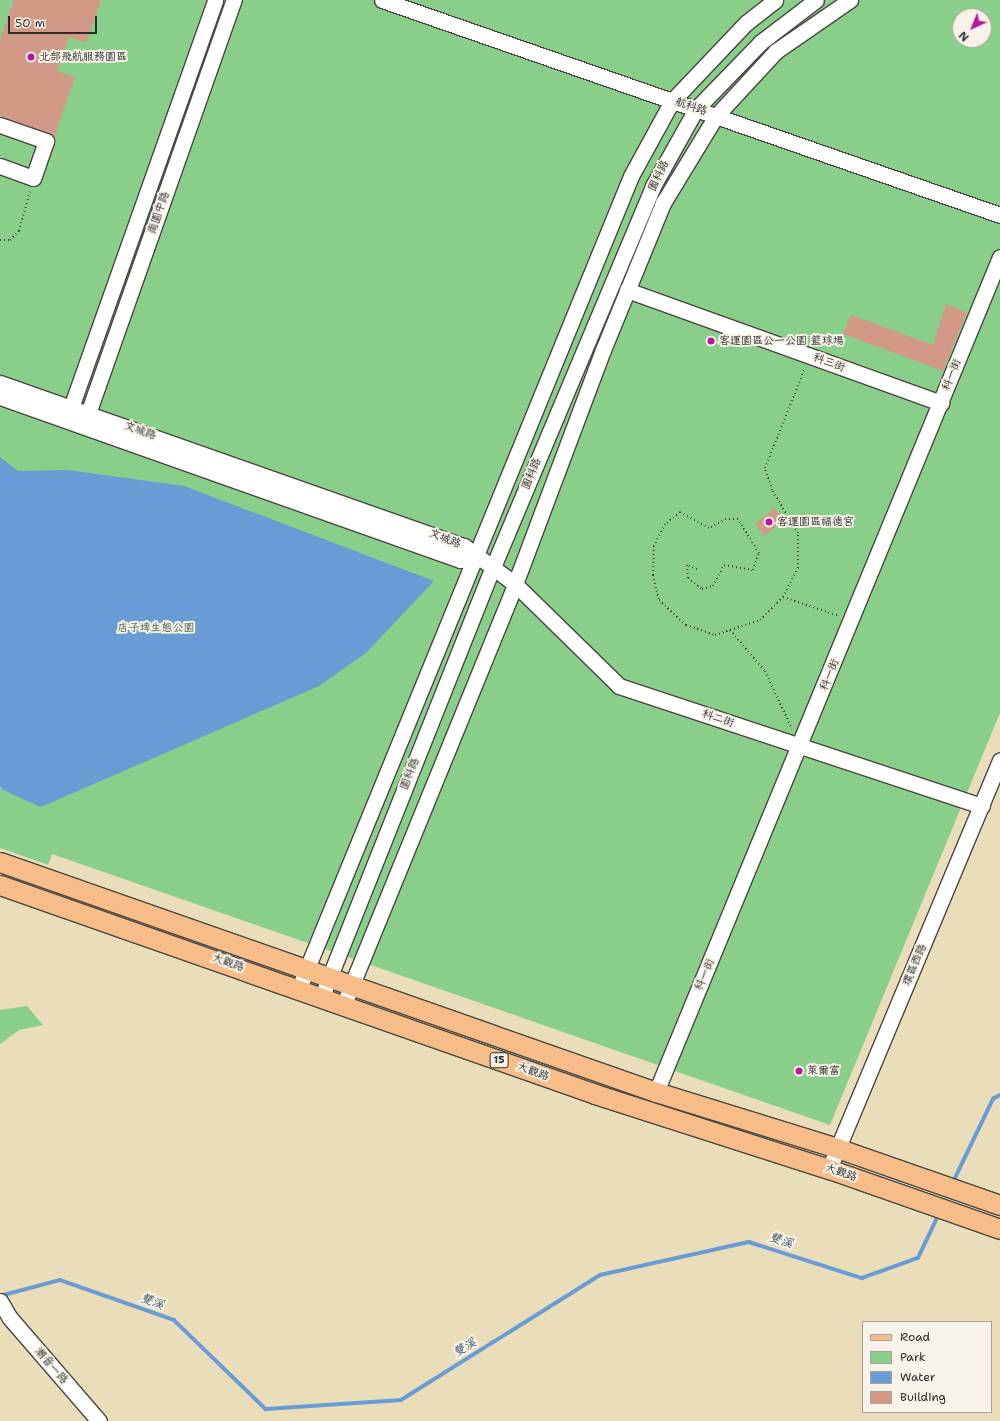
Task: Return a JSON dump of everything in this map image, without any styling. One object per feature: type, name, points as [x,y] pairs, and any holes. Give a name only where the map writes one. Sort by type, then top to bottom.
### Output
[{"type":"main road","name":"大觀路","points":[[0,862],[656,1092],[837,1148],[1000,1206]]},
{"type":"main road","name":"大觀路","points":[[0,885],[322,996],[595,1094],[829,1169],[1000,1229]]},
{"type":"street","name":"南園中路","points":[[69,414],[215,0]]},
{"type":"street","name":"南園中路","points":[[86,420],[234,0]]},
{"type":"street","name":"航科路","points":[[382,0],[1000,215]]},
{"type":"street","points":[[299,988],[478,557],[617,206],[672,101],[746,23],[775,0]]},
{"type":"street","name":"園科路","points":[[322,996],[493,567],[653,186],[696,109],[761,42],[816,0]]},
{"type":"street","points":[[344,1004],[515,584],[627,290],[663,203],[716,116],[776,51],[850,0]]},
{"type":"street","points":[[0,125],[46,141],[34,178],[0,166]]},
{"type":"street","name":"科一街","points":[[656,1092],[800,747],[1000,258]]},
{"type":"street","name":"科三街","points":[[627,290],[941,403]]},
{"type":"street","name":"文城路","points":[[0,383],[69,414],[460,560],[478,557]]},
{"type":"street","name":"文城路","points":[[0,398],[69,414]]},
{"type":"street","name":"科二街","points":[[478,557],[515,584],[619,686],[982,806]]},
{"type":"street","name":"環區西路","points":[[829,1169],[1000,760]]},
{"type":"street","name":"潮音一路","points":[[2,1305],[99,1421]]},
{"type":"path","points":[[0,240],[10,240],[19,230],[34,178]]},
{"type":"path","points":[[697,569],[688,565],[688,578],[702,589],[714,586],[724,565],[753,570],[759,553],[738,519],[726,519],[709,528],[680,512],[665,524],[654,546],[653,575],[660,600],[686,625],[715,635],[760,620],[783,597],[798,568],[798,532],[772,490],[765,468],[809,356]]},
{"type":"path","points":[[783,597],[852,620]]},
{"type":"path","points":[[730,630],[765,671],[800,747]]},
{"type":"green space","points":[[0,0],[1000,0],[1000,713],[830,1125],[52,854],[48,865],[0,848]]},
{"type":"green space","points":[[27,1006],[43,1025],[19,1030],[0,1044],[0,1010]]},
{"type":"water","name":"店子埤生態公園","points":[[0,457],[18,471],[68,470],[184,486],[434,581],[366,653],[319,686],[41,807],[3,790],[0,786]]},
{"type":"building","name":"北部飛航服務園區","points":[[14,0],[101,0],[86,43],[69,37],[57,71],[75,77],[54,137],[0,116],[0,40]]},
{"type":"building","points":[[946,304],[967,312],[943,371],[843,334],[851,315],[933,345]]},
{"type":"building","name":"客運園區福德宮","points":[[774,508],[784,520],[764,536],[755,524]]},
{"type":"waterway","name":"雙溪","points":[[955,1178],[993,1099],[1000,1095]]},
{"type":"waterway","name":"雙溪","points":[[0,1296],[60,1280],[174,1320],[266,1409],[401,1400],[600,1275],[749,1242],[862,1278],[918,1258],[937,1218]]},
{"type":"place","name":"北部飛航服務園區","points":[[31,57]]},
{"type":"place","name":"客運園區公一公園 籃球場","points":[[711,341]]},
{"type":"place","name":"客運園區福德宮","points":[[769,522]]},
{"type":"place","name":"萊爾富","points":[[799,1071]]}]
